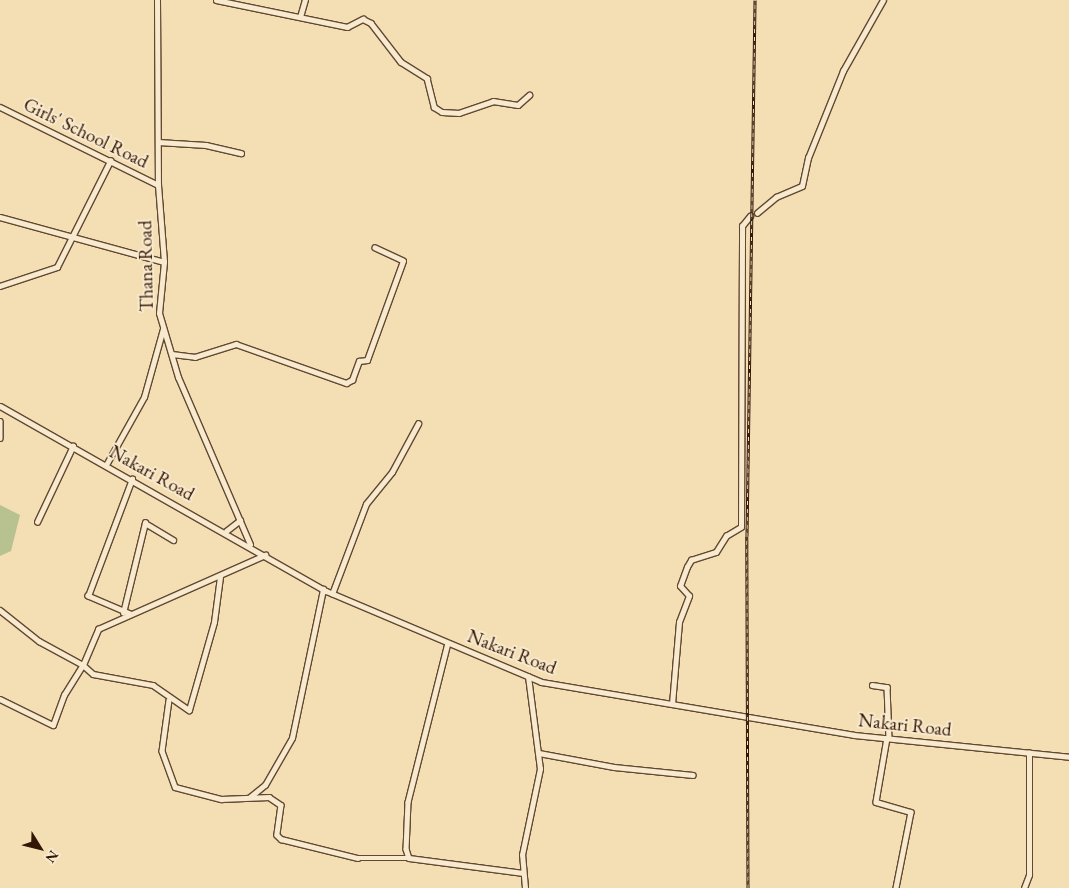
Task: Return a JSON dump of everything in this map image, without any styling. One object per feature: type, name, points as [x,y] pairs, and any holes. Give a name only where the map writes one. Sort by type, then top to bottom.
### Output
[{"type":"street","name":"Thana Road","points":[[156,0],[158,185],[164,262],[159,313],[172,354],[251,545]]},
{"type":"street","points":[[216,0],[235,2],[347,27],[363,19],[371,23],[401,62],[427,78],[434,107],[442,112],[459,113],[493,101],[518,105],[529,95]]},
{"type":"street","points":[[300,17],[306,0]]},
{"type":"street","points":[[757,213],[776,197],[802,186],[808,158],[843,71],[883,0]]},
{"type":"street","name":"Girls' School Road","points":[[0,107],[158,185]]},
{"type":"street","points":[[158,142],[206,145],[241,153]]},
{"type":"street","points":[[0,286],[57,267],[74,237],[110,161]]},
{"type":"street","points":[[672,704],[679,622],[689,596],[680,586],[687,567],[691,560],[716,552],[742,523],[742,226],[750,216]]},
{"type":"street","points":[[0,217],[164,262]]},
{"type":"street","points":[[172,354],[195,357],[236,344],[346,383],[352,380],[359,361],[367,360],[403,261],[375,248]]},
{"type":"street","points":[[106,465],[144,397],[164,327]]},
{"type":"street","name":"Nakari Road","points":[[0,406],[251,545],[332,594],[528,677],[672,704],[888,738],[1069,757]]},
{"type":"street","points":[[0,421],[0,438]]},
{"type":"street","points":[[332,594],[366,504],[392,472],[418,424]]},
{"type":"street","points":[[36,522],[73,446]]},
{"type":"street","points":[[132,479],[88,596],[123,614],[130,614],[220,577],[266,554]]},
{"type":"street","points":[[226,531],[240,520]]},
{"type":"street","points":[[0,699],[52,725],[64,695],[83,665],[98,629],[123,614],[145,523],[173,540]]},
{"type":"street","points":[[0,610],[39,641],[83,665],[93,674],[153,685],[169,699],[189,710],[214,622],[220,577]]},
{"type":"street","points":[[249,798],[266,785],[292,738],[323,589]]},
{"type":"street","points":[[409,858],[408,802],[448,643]]},
{"type":"street","points":[[525,888],[523,873],[524,840],[540,769],[528,677]]},
{"type":"street","points":[[872,685],[887,688],[888,738],[876,802],[911,812],[896,888]]},
{"type":"street","points":[[169,699],[162,751],[169,781],[175,787],[221,799],[270,797],[281,805],[277,835],[281,839],[349,856],[409,858],[523,873]]},
{"type":"street","points":[[539,753],[614,767],[693,775]]},
{"type":"street","points":[[1029,753],[1026,886],[1034,888]]},
{"type":"green space","points":[[0,505],[20,515],[11,551],[0,556]]},
{"type":"railway","points":[[748,888],[747,536],[755,0]]}]
